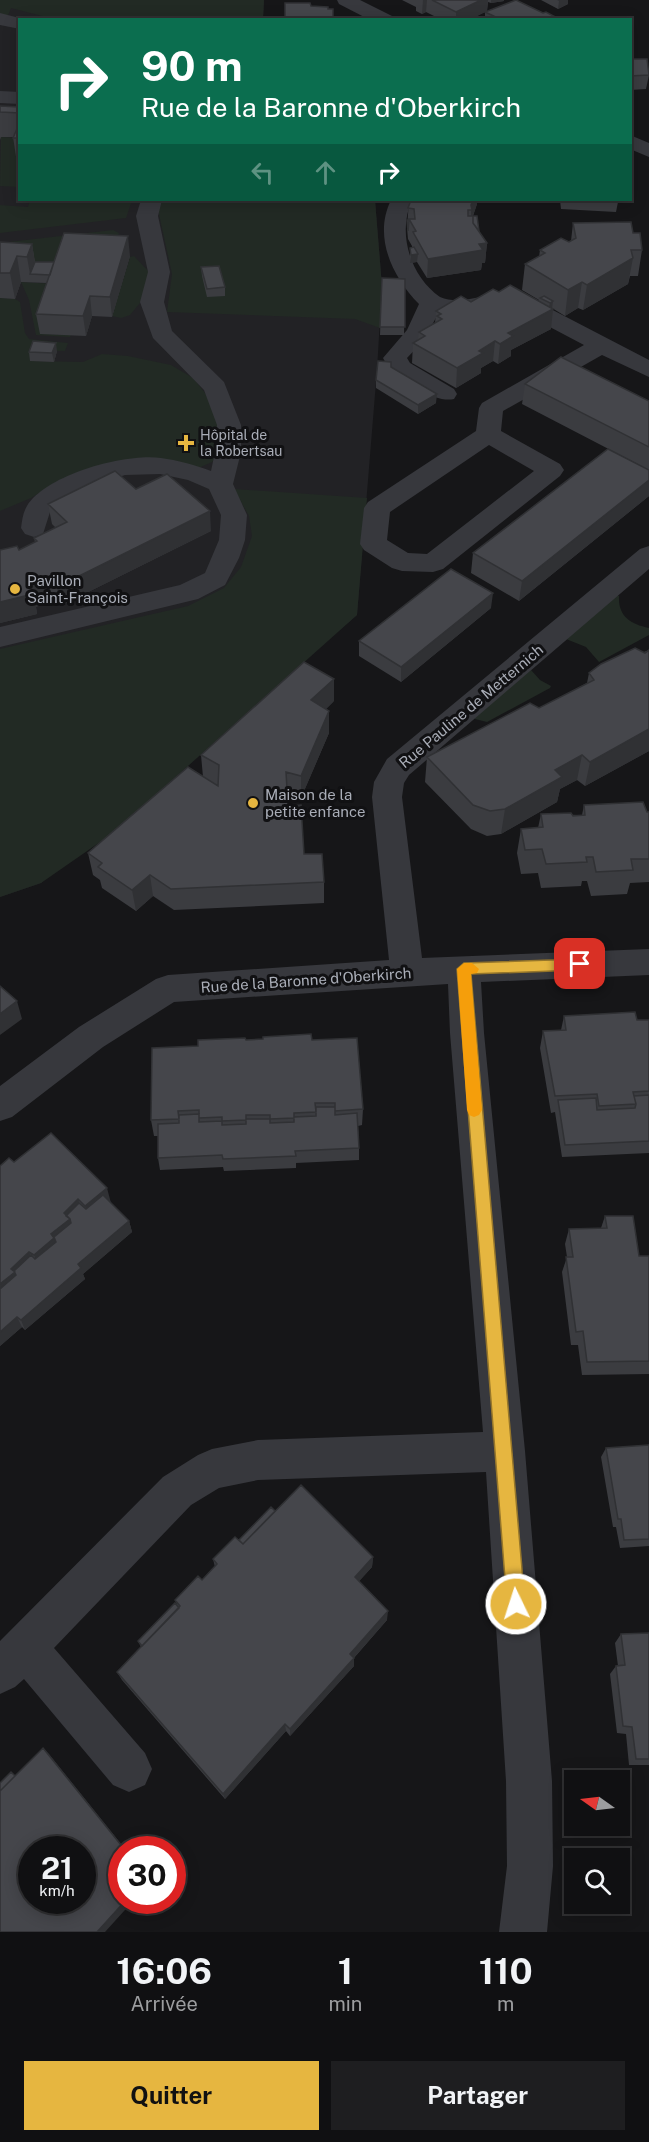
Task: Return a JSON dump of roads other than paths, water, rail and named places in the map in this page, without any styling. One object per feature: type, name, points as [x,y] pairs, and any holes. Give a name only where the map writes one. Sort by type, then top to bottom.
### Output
[{"type":"street","points":[[346,0],[381,18]]},
{"type":"street","points":[[0,19],[18,24]]},
{"type":"street","points":[[0,97],[18,98]]},
{"type":"street","points":[[632,142],[649,151]]},
{"type":"street","points":[[0,637],[188,592],[215,579],[226,558],[232,540],[234,515],[220,484],[228,452],[229,425],[215,387],[161,333],[152,302],[159,272],[147,216],[151,201]]},
{"type":"street","points":[[401,201],[393,224],[395,243],[403,266],[431,303],[443,306],[499,298],[514,299],[649,370]]},
{"type":"street","points":[[431,303],[421,328],[395,358],[401,368],[445,394]]},
{"type":"street","points":[[488,434],[490,408],[601,345]]},
{"type":"street","points":[[488,434],[551,470],[433,563],[402,562],[373,544],[377,508],[488,434]]},
{"type":"street","points":[[33,528],[38,509],[67,486],[123,467],[160,466],[195,474],[220,484]]},
{"type":"street","name":"Rue Pauline de Metternich","points":[[407,973],[387,796],[389,782],[398,767],[649,555]]},
{"type":"street","name":"Rue de la Baronne d'Oberkirch","points":[[0,1106],[91,1036],[168,989],[464,969],[649,962]]},
{"type":"street","points":[[464,969],[467,1034],[505,1451],[529,1781],[530,1866],[523,1932]]},
{"type":"street","points":[[129,1769],[13,1660],[177,1491],[212,1469],[258,1460],[505,1451]]},
{"type":"place","name":"Hôpital de la Robertsau","points":[[186,443]]},
{"type":"place","name":"Pavillon Saint-François","points":[[15,589]]},
{"type":"place","name":"Maison de la petite enfance","points":[[253,803]]}]
